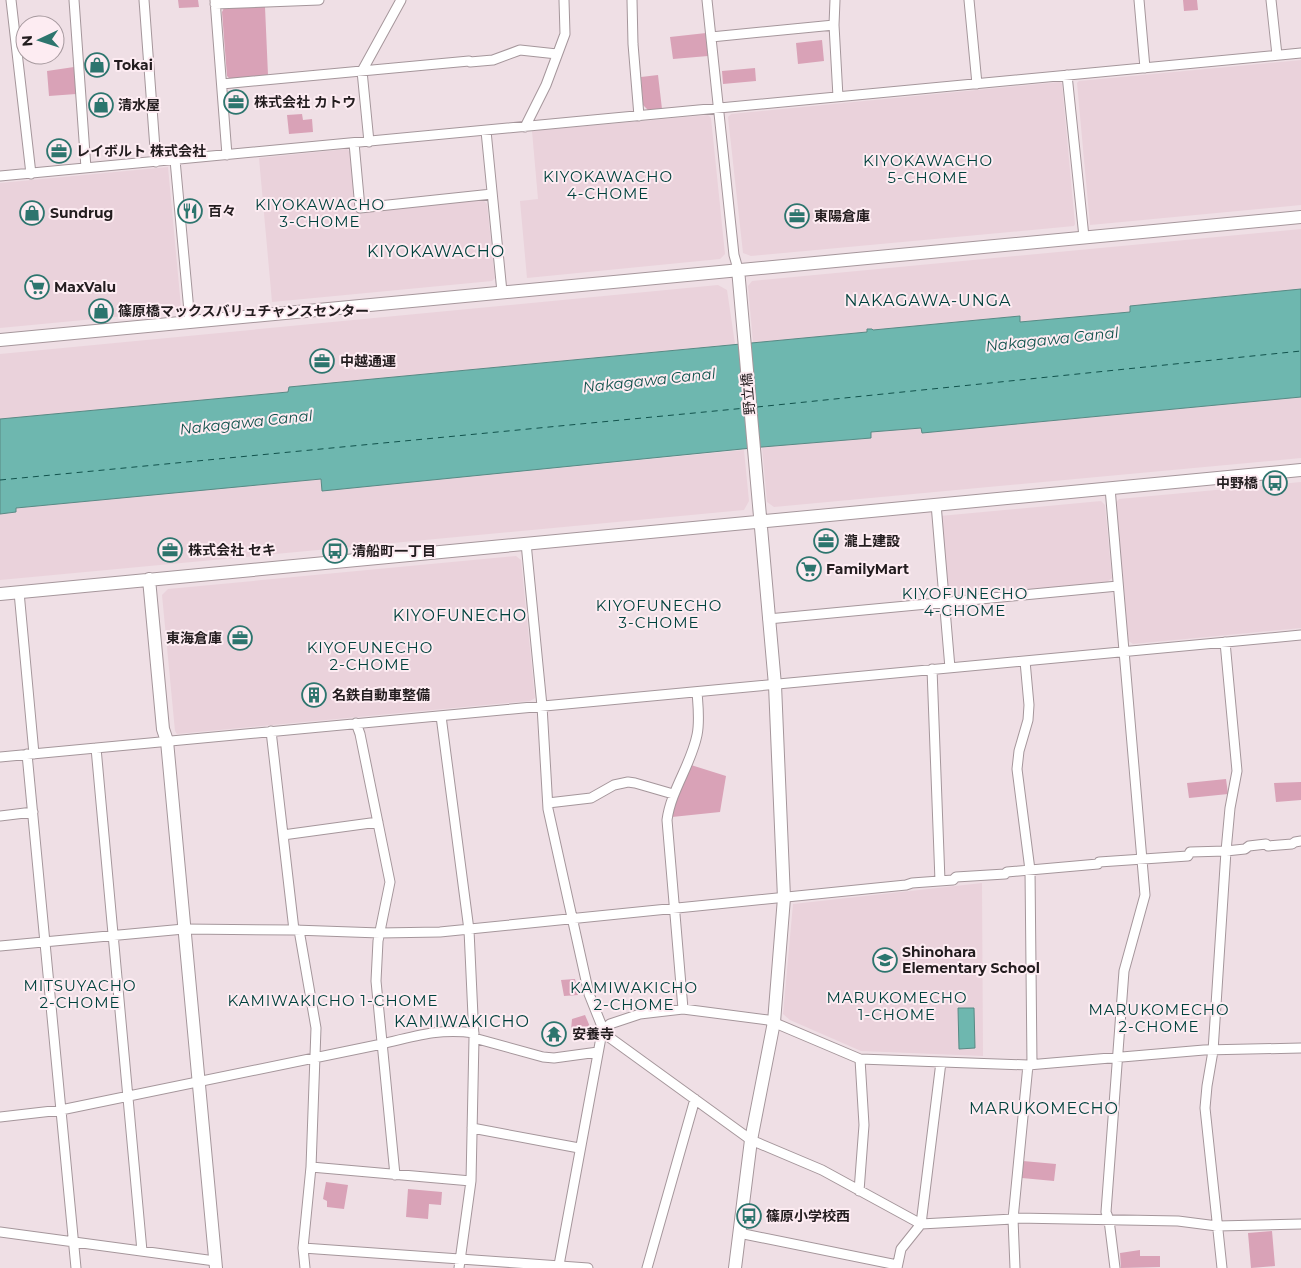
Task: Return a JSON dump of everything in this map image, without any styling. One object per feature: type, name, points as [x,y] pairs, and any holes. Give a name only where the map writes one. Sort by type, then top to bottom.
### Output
[{"type":"street","points":[[11,0],[31,174]]},
{"type":"street","points":[[74,0],[86,168]]},
{"type":"street","points":[[144,0],[156,162]]},
{"type":"street","points":[[227,155],[215,2],[318,0]]},
{"type":"street","points":[[369,142],[362,71],[401,0]]},
{"type":"street","points":[[525,127],[546,85],[565,34],[564,0]]},
{"type":"street","points":[[632,0],[633,44],[639,116]]},
{"type":"street","points":[[707,0],[734,255],[738,269]]},
{"type":"street","points":[[835,0],[834,25],[838,97]]},
{"type":"street","points":[[970,0],[977,84]]},
{"type":"street","points":[[1139,0],[1145,68]]},
{"type":"street","points":[[1271,0],[1277,55]]},
{"type":"street","points":[[711,37],[834,25]]},
{"type":"street","points":[[222,84],[493,60],[520,50],[557,54]]},
{"type":"street","points":[[0,176],[1301,53]]},
{"type":"street","points":[[1067,75],[1084,237]]},
{"type":"street","points":[[486,131],[502,292]]},
{"type":"street","points":[[354,143],[360,208],[492,194]]},
{"type":"street","points":[[175,160],[190,322]]},
{"type":"street","points":[[0,340],[1301,217]]},
{"type":"street","name":"野立橋","points":[[734,1268],[751,1140],[774,1022],[784,898],[775,685],[738,269]]},
{"type":"street","points":[[0,594],[1301,470]]},
{"type":"street","points":[[1110,488],[1144,895],[1124,971],[1116,1058],[1106,1212],[1109,1220],[1116,1268]]},
{"type":"street","points":[[936,504],[950,668]]},
{"type":"street","points":[[526,543],[542,706],[548,803],[588,994],[601,1024],[602,1032],[557,1266]]},
{"type":"street","points":[[0,1230],[215,1264],[167,741],[162,729],[148,580]]},
{"type":"street","points":[[768,619],[1118,586]]},
{"type":"street","points":[[19,592],[31,754],[33,812],[76,1268]]},
{"type":"street","points":[[0,757],[1301,635]]},
{"type":"street","points":[[1222,1268],[1205,1108],[1214,1051],[1226,851],[1230,808],[1237,771],[1225,642]]},
{"type":"street","points":[[1015,1268],[1013,1219],[1030,1065],[1030,870],[1017,769],[1019,751],[1029,713],[1025,660]]},
{"type":"street","points":[[932,670],[940,881]]},
{"type":"street","points":[[684,1008],[667,820],[673,794],[697,736],[699,725],[696,692]]},
{"type":"street","points":[[441,716],[469,930],[474,1035],[471,1182],[459,1268]]},
{"type":"street","points":[[356,724],[360,734],[390,882],[377,951],[376,981],[395,1174]]},
{"type":"street","points":[[270,731],[297,930],[316,1028],[311,1166],[304,1248],[305,1268]]},
{"type":"street","points":[[96,748],[142,1251]]},
{"type":"street","points":[[548,803],[591,798],[614,785],[628,782],[635,782],[673,794]]},
{"type":"street","points":[[0,816],[33,812]]},
{"type":"street","points":[[283,834],[378,822]]},
{"type":"street","points":[[0,946],[184,929],[380,933],[469,930],[953,880],[956,877],[1005,874],[1007,872],[1098,864],[1099,862],[1188,856],[1190,852],[1208,850],[1210,853],[1245,849],[1249,846],[1292,844],[1301,841]]},
{"type":"street","points":[[602,1032],[610,1024],[640,1014],[684,1008],[768,1020],[860,1059],[1030,1065],[1214,1051],[1301,1048]]},
{"type":"street","points":[[0,1117],[61,1110],[382,1044],[431,1032],[456,1030],[522,1052],[548,1057],[598,1052]]},
{"type":"street","points":[[602,1032],[751,1140],[822,1170],[921,1224],[1013,1219],[1178,1221],[1217,1226],[1301,1224]]},
{"type":"street","points":[[860,1059],[864,1125],[860,1191]]},
{"type":"street","points":[[739,1233],[897,1267],[901,1249],[921,1224],[941,1062]]},
{"type":"street","points":[[647,1268],[695,1099]]},
{"type":"street","points":[[472,1128],[579,1148]]},
{"type":"street","points":[[311,1166],[471,1182]]},
{"type":"street","points":[[304,1248],[588,1268]]},
{"type":"shaded area","points":[[178,0],[198,0],[199,7],[179,8]]},
{"type":"shaded area","points":[[1183,0],[1197,0],[1198,10],[1184,11]]},
{"type":"shaded area","points":[[265,7],[268,75],[230,79],[227,76],[222,12],[224,8]]},
{"type":"shaded area","points":[[706,33],[708,56],[673,59],[670,37]]},
{"type":"shaded area","points":[[822,40],[824,61],[798,64],[796,43]]},
{"type":"shaded area","points":[[1301,60],[1301,205],[1090,225],[1077,83],[1079,81]]},
{"type":"shaded area","points":[[74,67],[76,94],[49,96],[47,71]]},
{"type":"shaded area","points":[[755,68],[756,81],[723,84],[722,71]]},
{"type":"shaded area","points":[[658,75],[662,109],[648,110],[643,105],[641,77]]},
{"type":"shaded area","points":[[1060,82],[1062,84],[1074,226],[751,256],[743,253],[728,117],[731,114]]},
{"type":"shaded area","points":[[302,114],[303,120],[312,119],[313,132],[289,134],[287,115]]},
{"type":"shaded area","points":[[708,115],[711,118],[725,254],[720,259],[527,278],[520,201],[538,199],[532,131]]},
{"type":"shaded area","points":[[347,149],[350,152],[356,212],[483,200],[487,204],[495,278],[492,281],[272,302],[259,158]]},
{"type":"shaded area","points":[[168,167],[181,307],[178,311],[0,328],[0,183]]},
{"type":"shaded area","points":[[1301,229],[1301,289],[1131,306],[1131,312],[1020,322],[1019,316],[873,331],[867,329],[867,332],[753,343],[748,286],[752,281]]},
{"type":"shaded area","points":[[718,285],[727,290],[735,344],[289,387],[289,392],[0,419],[0,354]]},
{"type":"shaded area","points":[[1301,397],[1301,458],[774,507],[767,502],[762,447],[870,438],[870,432],[922,428],[923,433]]},
{"type":"shaded area","points":[[744,450],[749,501],[744,510],[0,580],[0,514],[16,513],[16,508],[321,479],[322,491]]},
{"type":"shaded area","points":[[1301,482],[1301,628],[1133,644],[1126,639],[1115,504],[1119,499]]},
{"type":"shaded area","points":[[1101,501],[1105,505],[1112,578],[1107,582],[950,597],[948,595],[940,516]]},
{"type":"shaded area","points":[[516,556],[521,560],[535,698],[530,701],[177,734],[175,731],[162,595],[168,589]]},
{"type":"shaded area","points":[[691,765],[726,776],[720,812],[672,817],[673,808]]},
{"type":"shaded area","points":[[1226,779],[1228,794],[1189,798],[1187,783]]},
{"type":"shaded area","points":[[1301,782],[1301,800],[1276,802],[1274,783]]},
{"type":"shaded area","name":"Shinohara Elementary School","points":[[982,883],[983,1056],[861,1051],[790,1020],[783,1014],[793,904]]},
{"type":"shaded area","points":[[575,979],[578,995],[564,996],[561,980]]},
{"type":"shaded area","points":[[585,1015],[591,1029],[589,1039],[573,1038],[574,1030],[571,1030],[572,1019]]},
{"type":"shaded area","points":[[1023,1161],[1056,1164],[1054,1181],[1022,1178]]},
{"type":"shaded area","points":[[326,1182],[348,1185],[344,1209],[327,1207],[327,1201],[323,1199]]},
{"type":"shaded area","points":[[408,1189],[442,1192],[441,1205],[429,1204],[428,1219],[406,1217]]},
{"type":"shaded area","points":[[1272,1231],[1275,1266],[1251,1268],[1248,1233]]},
{"type":"shaded area","points":[[1140,1250],[1140,1256],[1160,1256],[1160,1267],[1121,1268],[1120,1253]]},
{"type":"water","name":"Nakagawa Canal","points":[[1301,289],[1301,397],[922,433],[921,428],[871,432],[871,438],[762,447],[322,491],[321,479],[16,508],[16,512],[0,514],[0,419],[288,392],[289,387],[867,332],[867,329],[873,330],[1020,316],[1020,322],[1130,312],[1130,306]]},
{"type":"water","points":[[958,1008],[974,1008],[975,1048],[959,1049]]},
{"type":"ferry route","points":[[757,407],[1301,351]]},
{"type":"ferry route","points":[[0,480],[746,408]]},
{"type":"place","name":"Tokai","points":[[97,65]]},
{"type":"place","name":"株式会社 カトウ","points":[[236,102]]},
{"type":"place","name":"清水屋","points":[[101,105]]},
{"type":"place","name":"レイボルト 株式会社","points":[[59,151]]},
{"type":"place","name":"百々","points":[[190,211]]},
{"type":"place","name":"Sundrug","points":[[32,213]]},
{"type":"place","name":"東陽倉庫","points":[[797,216]]},
{"type":"place","name":"MaxValu","points":[[37,287]]},
{"type":"place","name":"篠原橋マックスバリュチャンスセンター","points":[[101,311]]},
{"type":"place","name":"中越通運","points":[[322,361]]},
{"type":"place","name":"中野橋","points":[[1275,483]]},
{"type":"place","name":"瀧上建設","points":[[826,541]]},
{"type":"place","name":"株式会社 セキ","points":[[170,550]]},
{"type":"place","name":"清船町一丁目","points":[[335,551]]},
{"type":"place","name":"FamilyMart","points":[[809,569]]},
{"type":"place","name":"東海倉庫","points":[[240,638]]},
{"type":"place","name":"名鉄自動車整備","points":[[314,695]]},
{"type":"place","name":"Shinohara Elementary School","points":[[885,960]]},
{"type":"place","name":"安養寺","points":[[554,1034]]},
{"type":"place","name":"篠原小学校西","points":[[749,1216]]},
{"type":"district","name":"KIYOKAWACHO 5-CHOME","points":[[928,168]]},
{"type":"district","name":"KIYOKAWACHO 4-CHOME","points":[[608,184]]},
{"type":"district","name":"KIYOKAWACHO 3-CHOME","points":[[320,212]]},
{"type":"district","name":"KIYOKAWACHO","points":[[436,251]]},
{"type":"district","name":"NAKAGAWA-UNGA","points":[[928,300]]},
{"type":"district","name":"KIYOFUNECHO 4-CHOME","points":[[965,602]]},
{"type":"district","name":"KIYOFUNECHO 3-CHOME","points":[[659,614]]},
{"type":"district","name":"KIYOFUNECHO","points":[[460,615]]},
{"type":"district","name":"KIYOFUNECHO 2-CHOME","points":[[370,656]]},
{"type":"district","name":"MITSUYACHO 2-CHOME","points":[[80,994]]},
{"type":"district","name":"KAMIWAKICHO 2-CHOME","points":[[634,996]]},
{"type":"district","name":"KAMIWAKICHO 1-CHOME","points":[[333,1000]]},
{"type":"district","name":"MARUKOMECHO 1-CHOME","points":[[897,1006]]},
{"type":"district","name":"MARUKOMECHO 2-CHOME","points":[[1159,1018]]},
{"type":"district","name":"KAMIWAKICHO","points":[[462,1021]]},
{"type":"district","name":"MARUKOMECHO","points":[[1044,1108]]}]
